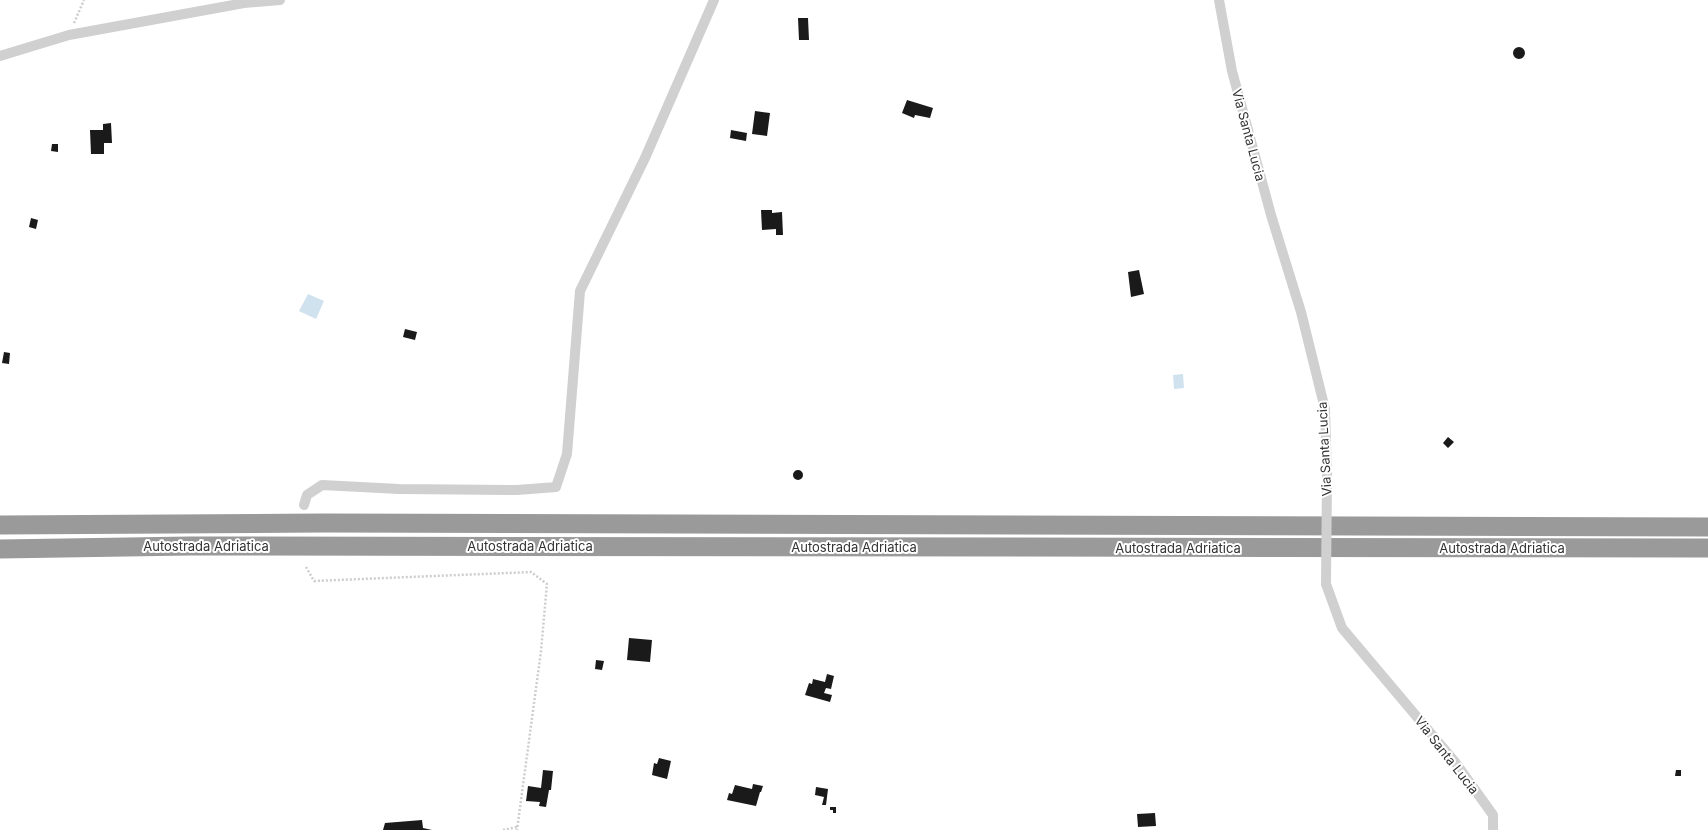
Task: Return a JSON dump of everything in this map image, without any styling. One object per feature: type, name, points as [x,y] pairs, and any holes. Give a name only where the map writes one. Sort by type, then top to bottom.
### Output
[{"type":"highway","name":"Autostrada Adriatica","points":[[0,525],[346,523],[1708,527]]},
{"type":"highway","name":"Autostrada Adriatica","points":[[0,549],[190,546],[1708,548]]},
{"type":"street","points":[[0,56],[69,35],[244,2],[280,0]]},
{"type":"street","points":[[304,505],[307,495],[322,485],[517,490],[556,487],[567,454],[580,291],[645,158],[714,0]]},
{"type":"street","name":"Via Santa Lucia","points":[[1219,0],[1232,71],[1271,215],[1301,312],[1325,409],[1327,476],[1326,584],[1342,628],[1456,762],[1493,815],[1493,830]]},
{"type":"path","points":[[69,35],[84,0]]},
{"type":"path","points":[[306,567],[314,581],[531,572],[547,584],[541,651],[517,828],[503,830]]},
{"type":"water","points":[[308,294],[324,301],[316,319],[299,311]]},
{"type":"water","points":[[1183,374],[1184,388],[1174,389],[1173,375]]},
{"type":"building","points":[[798,18],[808,18],[809,40],[799,40]]},
{"type":"building","points":[[1517,47],[1521,47],[1525,53],[1521,59],[1517,59],[1513,55],[1513,51]]},
{"type":"building","points":[[907,100],[933,108],[930,118],[915,115],[914,118],[902,113]]},
{"type":"building","points":[[755,111],[770,113],[767,136],[752,134]]},
{"type":"building","points":[[111,123],[112,143],[104,143],[104,154],[91,154],[90,130],[103,130],[103,124]]},
{"type":"building","points":[[731,130],[747,133],[746,141],[730,138]]},
{"type":"building","points":[[52,144],[58,144],[58,152],[51,151]]},
{"type":"building","points":[[761,210],[772,210],[772,213],[782,212],[783,235],[776,235],[776,229],[762,230]]},
{"type":"building","points":[[31,218],[38,220],[36,229],[29,227]]},
{"type":"building","points":[[1139,270],[1144,294],[1131,297],[1128,272]]},
{"type":"building","points":[[405,329],[417,332],[415,340],[403,337]]},
{"type":"building","points":[[4,352],[10,353],[9,364],[2,363]]},
{"type":"building","points":[[1448,437],[1454,442],[1448,448],[1443,443]]},
{"type":"building","points":[[798,470],[803,475],[798,480],[793,475]]},
{"type":"building","points":[[629,638],[652,640],[650,662],[627,660]]},
{"type":"building","points":[[596,660],[604,661],[602,670],[595,669]]},
{"type":"building","points":[[827,674],[834,676],[831,689],[826,688],[824,693],[832,695],[830,702],[805,695],[809,683],[812,684],[813,679],[825,682]]},
{"type":"building","points":[[659,758],[671,761],[667,779],[652,775],[654,763],[657,764]]},
{"type":"building","points":[[543,770],[553,771],[551,790],[549,790],[546,807],[539,806],[540,802],[526,801],[528,786],[541,788]]},
{"type":"building","points":[[1676,770],[1681,770],[1681,776],[1675,776]]},
{"type":"building","points":[[753,784],[763,786],[756,806],[727,800],[729,793],[732,794],[735,785],[752,789]]},
{"type":"building","points":[[816,787],[828,789],[826,805],[822,805],[824,797],[815,795]]},
{"type":"building","points":[[830,807],[836,807],[836,813],[833,813],[833,810],[830,810]]},
{"type":"building","points":[[1155,813],[1156,826],[1138,827],[1137,814]]},
{"type":"building","points":[[422,820],[423,828],[432,830],[383,830],[385,823]]}]
